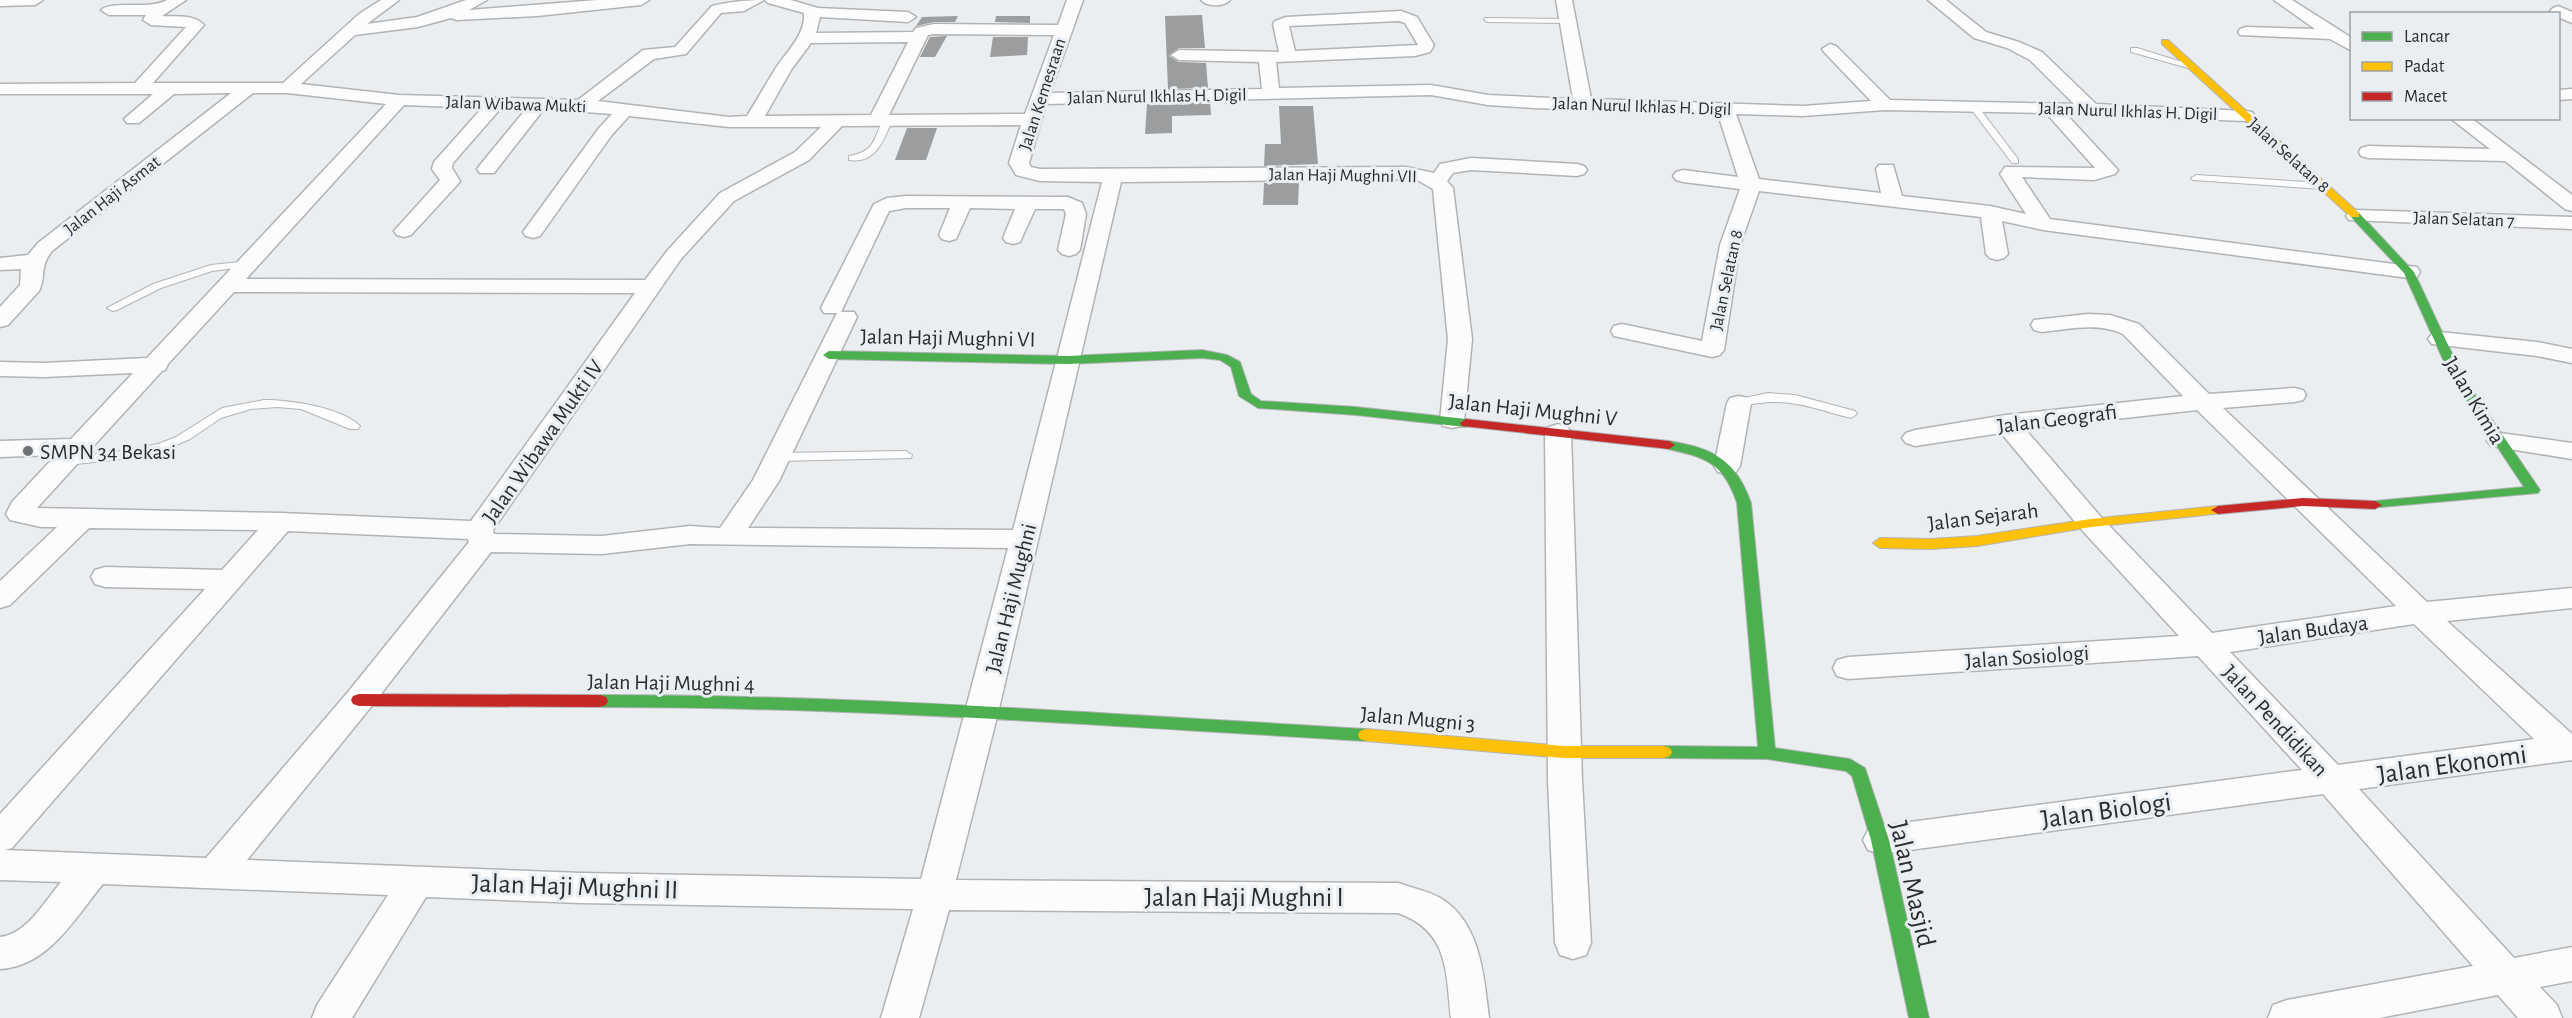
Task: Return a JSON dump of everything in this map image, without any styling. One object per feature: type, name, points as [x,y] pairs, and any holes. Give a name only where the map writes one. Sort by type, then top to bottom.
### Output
[{"type":"street","points":[[0,1],[35,0]]},
{"type":"street","points":[[138,90],[196,25],[190,22],[151,20],[161,10],[178,0]]},
{"type":"street","points":[[287,88],[365,17],[391,0]]},
{"type":"street","points":[[350,31],[402,25],[444,15],[478,0]]},
{"type":"street","points":[[444,15],[537,11],[641,0]]},
{"type":"street","points":[[582,105],[649,54],[680,51],[717,9],[740,8],[756,0]]},
{"type":"street","points":[[773,0],[806,7],[813,12],[908,17]]},
{"type":"street","name":"Jalan Kemesraan","points":[[1075,0],[1032,119],[1019,163],[1023,171],[1040,175],[1112,180]]},
{"type":"street","points":[[1209,0],[1222,0]]},
{"type":"street","points":[[1564,0],[1583,105]]},
{"type":"street","points":[[1936,0],[1980,35],[2013,45],[2036,56],[2091,110]]},
{"type":"street","points":[[2282,0],[2350,45]]},
{"type":"street","points":[[109,10],[161,10]]},
{"type":"street","points":[[753,122],[783,70],[806,38],[813,21],[813,12]]},
{"type":"street","points":[[1179,55],[1267,57],[1415,51],[1424,49],[1426,45],[1411,20],[1401,16],[1292,20],[1281,24],[1288,56]]},
{"type":"street","points":[[2246,32],[2328,31],[2350,28]]},
{"type":"street","points":[[806,38],[921,34],[934,29],[1063,30]]},
{"type":"street","points":[[883,119],[921,34]]},
{"type":"street","name":"Jalan Selatan 8","points":[[2165,42],[2356,216],[2409,273]]},
{"type":"street","points":[[1830,49],[1885,105]]},
{"type":"street","points":[[1267,57],[1271,94]]},
{"type":"street","name":"Jalan Haji Asmat","points":[[34,261],[45,247],[249,88]]},
{"type":"street","name":"Jalan Wibawa Mukti","points":[[0,89],[287,88],[399,100],[582,105],[705,120],[753,122],[1032,119]]},
{"type":"street","points":[[133,119],[168,90]]},
{"type":"street","name":"Jalan Nurul Ikhlas H. Digil","points":[[1039,99],[1431,90],[1504,102],[1583,105],[1803,111],[1885,105],[1974,106],[2246,116]]},
{"type":"street","points":[[399,100],[231,285],[22,508],[20,514],[41,518],[281,522],[602,545],[690,535],[1024,539]]},
{"type":"street","points":[[404,231],[450,181],[449,176],[442,169],[444,162],[497,102]]},
{"type":"street","points":[[487,169],[540,103]]},
{"type":"street","points":[[2043,224],[2010,174],[2012,171],[2094,174],[2108,170],[2051,108]]},
{"type":"street","points":[[1725,109],[1751,185]]},
{"type":"street","points":[[533,232],[605,132],[626,110]]},
{"type":"street","points":[[2462,120],[2572,205]]},
{"type":"street","name":"Jalan Wibawa Mukti IV","points":[[214,874],[359,700],[481,536],[674,255],[727,197],[802,156],[837,121]]},
{"type":"street","points":[[2368,152],[2510,155]]},
{"type":"street","points":[[1437,182],[1447,168],[1471,164],[1577,170]]},
{"type":"street","points":[[1886,169],[1893,201]]},
{"type":"street","name":"Jalan Haji Mughni VII","points":[[1112,180],[1406,172],[1426,175],[1437,182],[1443,188],[1460,339],[1452,421]]},
{"type":"street","points":[[1683,176],[1990,212],[2043,224],[2409,273]]},
{"type":"street","points":[[1068,203],[1070,197],[1077,191],[1112,180]]},
{"type":"street","name":"Jalan Haji Mughni","points":[[900,1018],[982,714],[1112,180]]},
{"type":"street","name":"Jalan Selatan 8","points":[[1622,331],[1712,350],[1730,245],[1751,185]]},
{"type":"street","points":[[728,537],[766,481],[829,356],[839,313],[881,208],[895,202],[1068,203],[1075,207],[1076,214],[1069,249]]},
{"type":"street","points":[[949,236],[963,202]]},
{"type":"street","points":[[1013,238],[1027,203]]},
{"type":"street","points":[[1990,212],[1997,254]]},
{"type":"street","name":"Jalan Selatan 7","points":[[2356,216],[2572,223]]},
{"type":"street","points":[[0,264],[34,261],[30,276],[31,286],[0,320]]},
{"type":"street","name":"Jalan Kimia","points":[[2409,273],[2457,377],[2533,490]]},
{"type":"street","points":[[231,285],[650,287]]},
{"type":"street","points":[[2042,325],[2108,321],[2119,322],[2131,329],[2200,401],[2303,502],[2420,613],[2568,747]]},
{"type":"street","points":[[2440,339],[2537,349],[2572,356]]},
{"type":"street","name":"Jalan Haji Mughni V","points":[[1068,360],[1202,354],[1223,357],[1236,365],[1245,396],[1258,404],[1452,421],[1685,447],[1716,459],[1727,466]]},
{"type":"street","name":"Jalan Haji Mughni VI","points":[[829,356],[1068,360]]},
{"type":"street","points":[[0,369],[157,364]]},
{"type":"street","name":"Jalan Geografi","points":[[1915,438],[2006,423],[2200,401],[2294,395]]},
{"type":"street","points":[[1738,403],[1727,466],[1736,477],[1744,503],[1767,753]]},
{"type":"street","name":"Jalan Pendidikan","points":[[2006,423],[2091,523],[2332,781],[2543,1018]]},
{"type":"street","points":[[1558,432],[1563,593],[1564,752],[1573,944]]},
{"type":"street","points":[[2500,441],[2572,451]]},
{"type":"street","points":[[0,449],[74,454]]},
{"type":"street","name":"Jalan Sejarah","points":[[1880,543],[1931,544],[1977,541],[2091,523],[2303,502],[2367,506],[2533,490]]},
{"type":"street","points":[[0,598],[82,519]]},
{"type":"street","points":[[0,838],[281,522]]},
{"type":"street","points":[[105,577],[229,580]]},
{"type":"street","name":"Jalan Budaya","points":[[2206,645],[2420,613],[2572,598]]},
{"type":"street","name":"Jalan Sosiologi","points":[[1848,668],[2206,645]]},
{"type":"street","name":"Jalan Haji Mughni 4","points":[[359,700],[667,701],[982,714]]},
{"type":"street","name":"Jalan Mugni 3","points":[[982,714],[1323,731],[1564,752],[1767,753],[1850,765]]},
{"type":"street","name":"Jalan Ekonomi","points":[[2332,781],[2568,747]]},
{"type":"street","name":"Jalan Masjid","points":[[1850,765],[1859,773],[1880,840],[1919,1018]]},
{"type":"street","name":"Jalan Biologi","points":[[1880,840],[2332,781]]},
{"type":"street","name":"Jalan Haji Mughni II","points":[[0,865],[593,888],[935,894]]},
{"type":"street","points":[[0,953],[16,952],[33,941],[94,869]]},
{"type":"street","points":[[330,1018],[417,881]]},
{"type":"street","name":"Jalan Haji Mughni I","points":[[935,894],[1398,898],[1432,911],[1452,932],[1463,962],[1470,1018]]},
{"type":"street","points":[[2287,1018],[2508,978],[2572,964]]},
{"type":"lane","points":[[1488,20],[1568,21]]},
{"type":"lane","points":[[2134,50],[2191,66]]},
{"type":"lane","points":[[1974,106],[2015,160]]},
{"type":"lane","points":[[852,159],[872,154],[883,119]]},
{"type":"lane","points":[[2196,178],[2323,186]]},
{"type":"lane","points":[[113,308],[157,286],[211,268],[249,264]]},
{"type":"lane","points":[[1738,403],[1770,395],[1785,396],[1851,414]]},
{"type":"lane","points":[[74,454],[132,454],[160,447],[177,441],[231,408],[248,406],[291,404],[311,408],[354,426]]},
{"type":"lane","points":[[777,457],[906,455]]},
{"type":"building","points":[[1202,15],[1205,48],[1179,48],[1169,56],[1179,62],[1206,63],[1208,88],[1168,89],[1165,16]]},
{"type":"building","points":[[958,16],[955,22],[934,22],[916,26],[922,17]]},
{"type":"building","points":[[996,16],[1030,16],[1030,23],[995,22]]},
{"type":"building","points":[[947,36],[935,57],[920,57],[930,37]]},
{"type":"building","points":[[993,37],[1028,37],[1027,55],[990,57]]},
{"type":"building","points":[[1210,102],[1211,115],[1172,116],[1172,133],[1145,134],[1147,104]]},
{"type":"building","points":[[1279,106],[1313,106],[1318,164],[1264,166],[1265,144],[1281,144]]},
{"type":"building","points":[[907,128],[937,128],[926,160],[895,160]]},
{"type":"building","points":[[1299,182],[1298,205],[1263,205],[1264,183]]},
{"type":"traffic: fast","points":[[2355,215],[2409,272],[2457,377],[2533,490],[2375,505]]},
{"type":"traffic: fast","points":[[829,355],[1068,360],[1202,354],[1223,357],[1236,365],[1245,396],[1258,404],[1356,411],[1466,423]]},
{"type":"traffic: fast","points":[[1669,445],[1696,451],[1717,461],[1733,478],[1744,503],[1767,753]]},
{"type":"traffic: fast","points":[[600,701],[667,701],[982,713],[1366,735]]},
{"type":"traffic: fast","points":[[1664,752],[1767,753],[1850,765],[1859,773],[1880,840],[1919,1018]]},
{"type":"traffic: slow","points":[[2165,42],[2355,215]]},
{"type":"traffic: slow","points":[[1880,543],[1931,544],[1977,541],[2091,523],[2218,510]]},
{"type":"traffic: slow","points":[[1366,735],[1564,752],[1664,752]]},
{"type":"traffic: jam","points":[[1466,423],[1669,445]]},
{"type":"traffic: jam","points":[[2218,510],[2303,502],[2375,505]]},
{"type":"traffic: jam","points":[[359,700],[600,701]]},
{"type":"place","name":"SMPN 34 Bekasi","points":[[28,451]]}]
